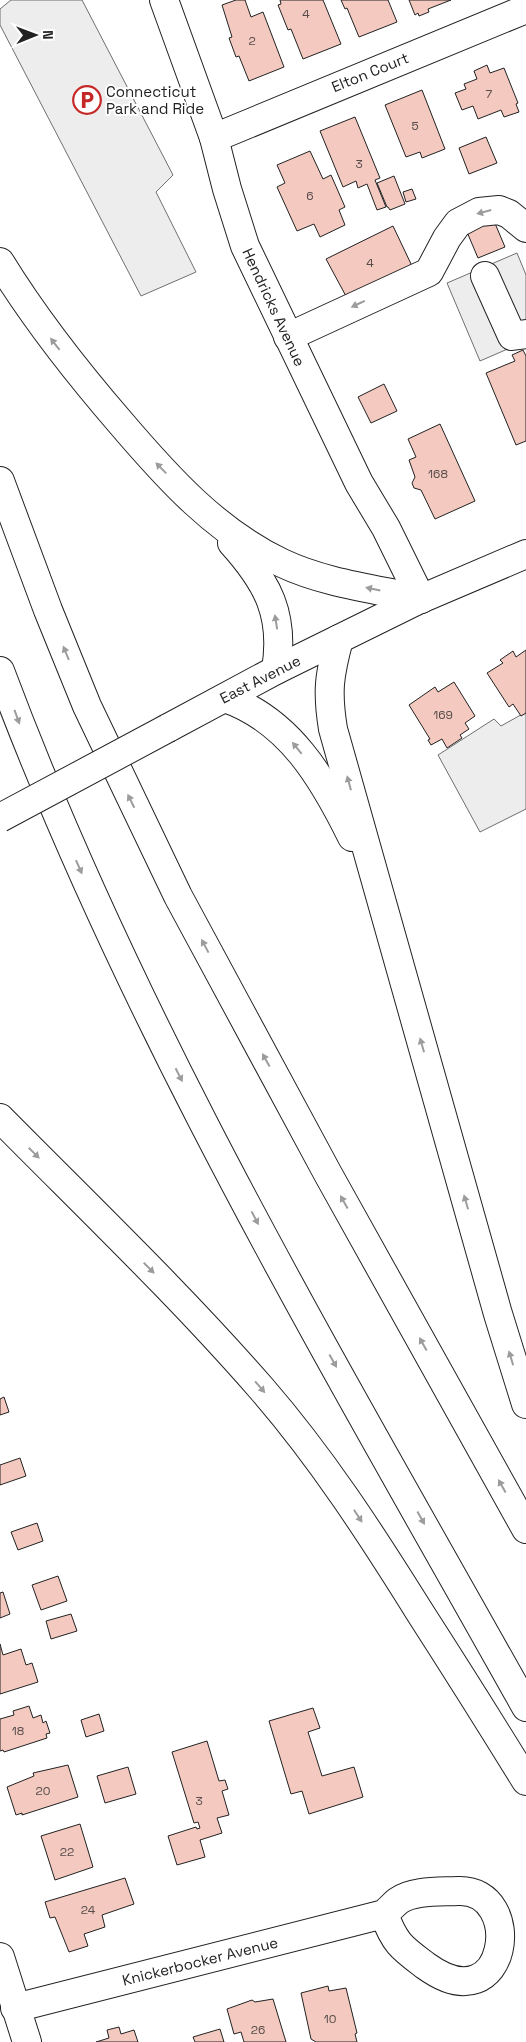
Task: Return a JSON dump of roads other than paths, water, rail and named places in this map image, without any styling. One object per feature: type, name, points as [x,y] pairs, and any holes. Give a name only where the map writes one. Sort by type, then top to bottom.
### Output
[{"type":"main road","name":"Hendricks Avenue","points":[[164,0],[214,138],[227,189],[245,246],[359,483],[386,528],[421,599]]},
{"type":"main road","name":"Elton Court","points":[[214,138],[526,9]]},
{"type":"main road","points":[[288,337],[429,272],[447,238],[458,223],[479,212],[499,210],[509,214],[526,228]]},
{"type":"main road","points":[[0,262],[52,340],[140,445],[246,559],[260,577],[271,598],[277,620],[276,670]]},
{"type":"main road","points":[[485,276],[512,336],[526,334]]},
{"type":"main road","points":[[0,481],[87,706],[178,896],[277,1081],[526,1528]]},
{"type":"main road","points":[[188,496],[241,540],[282,564],[334,580],[421,599]]},
{"type":"main road","name":"East Avenue","points":[[0,818],[276,670],[421,599],[526,554]]},
{"type":"main road","points":[[339,639],[328,686],[333,729],[498,1314],[526,1404]]},
{"type":"main road","points":[[0,671],[26,742],[65,836],[156,1032],[306,1312],[526,1707]]},
{"type":"main road","points":[[225,698],[244,705],[278,728],[295,745],[316,772],[364,862],[390,931]]},
{"type":"main road","points":[[0,1118],[154,1274],[262,1389],[309,1447],[351,1505],[398,1577],[526,1781]]},
{"type":"main road","name":"Knickerbocker Avenue","points":[[15,2008],[384,1914]]},
{"type":"main road","points":[[0,1957],[26,2042]]},
{"type":"place","name":"Connecticut Park and Ride","points":[[87,100]]}]
